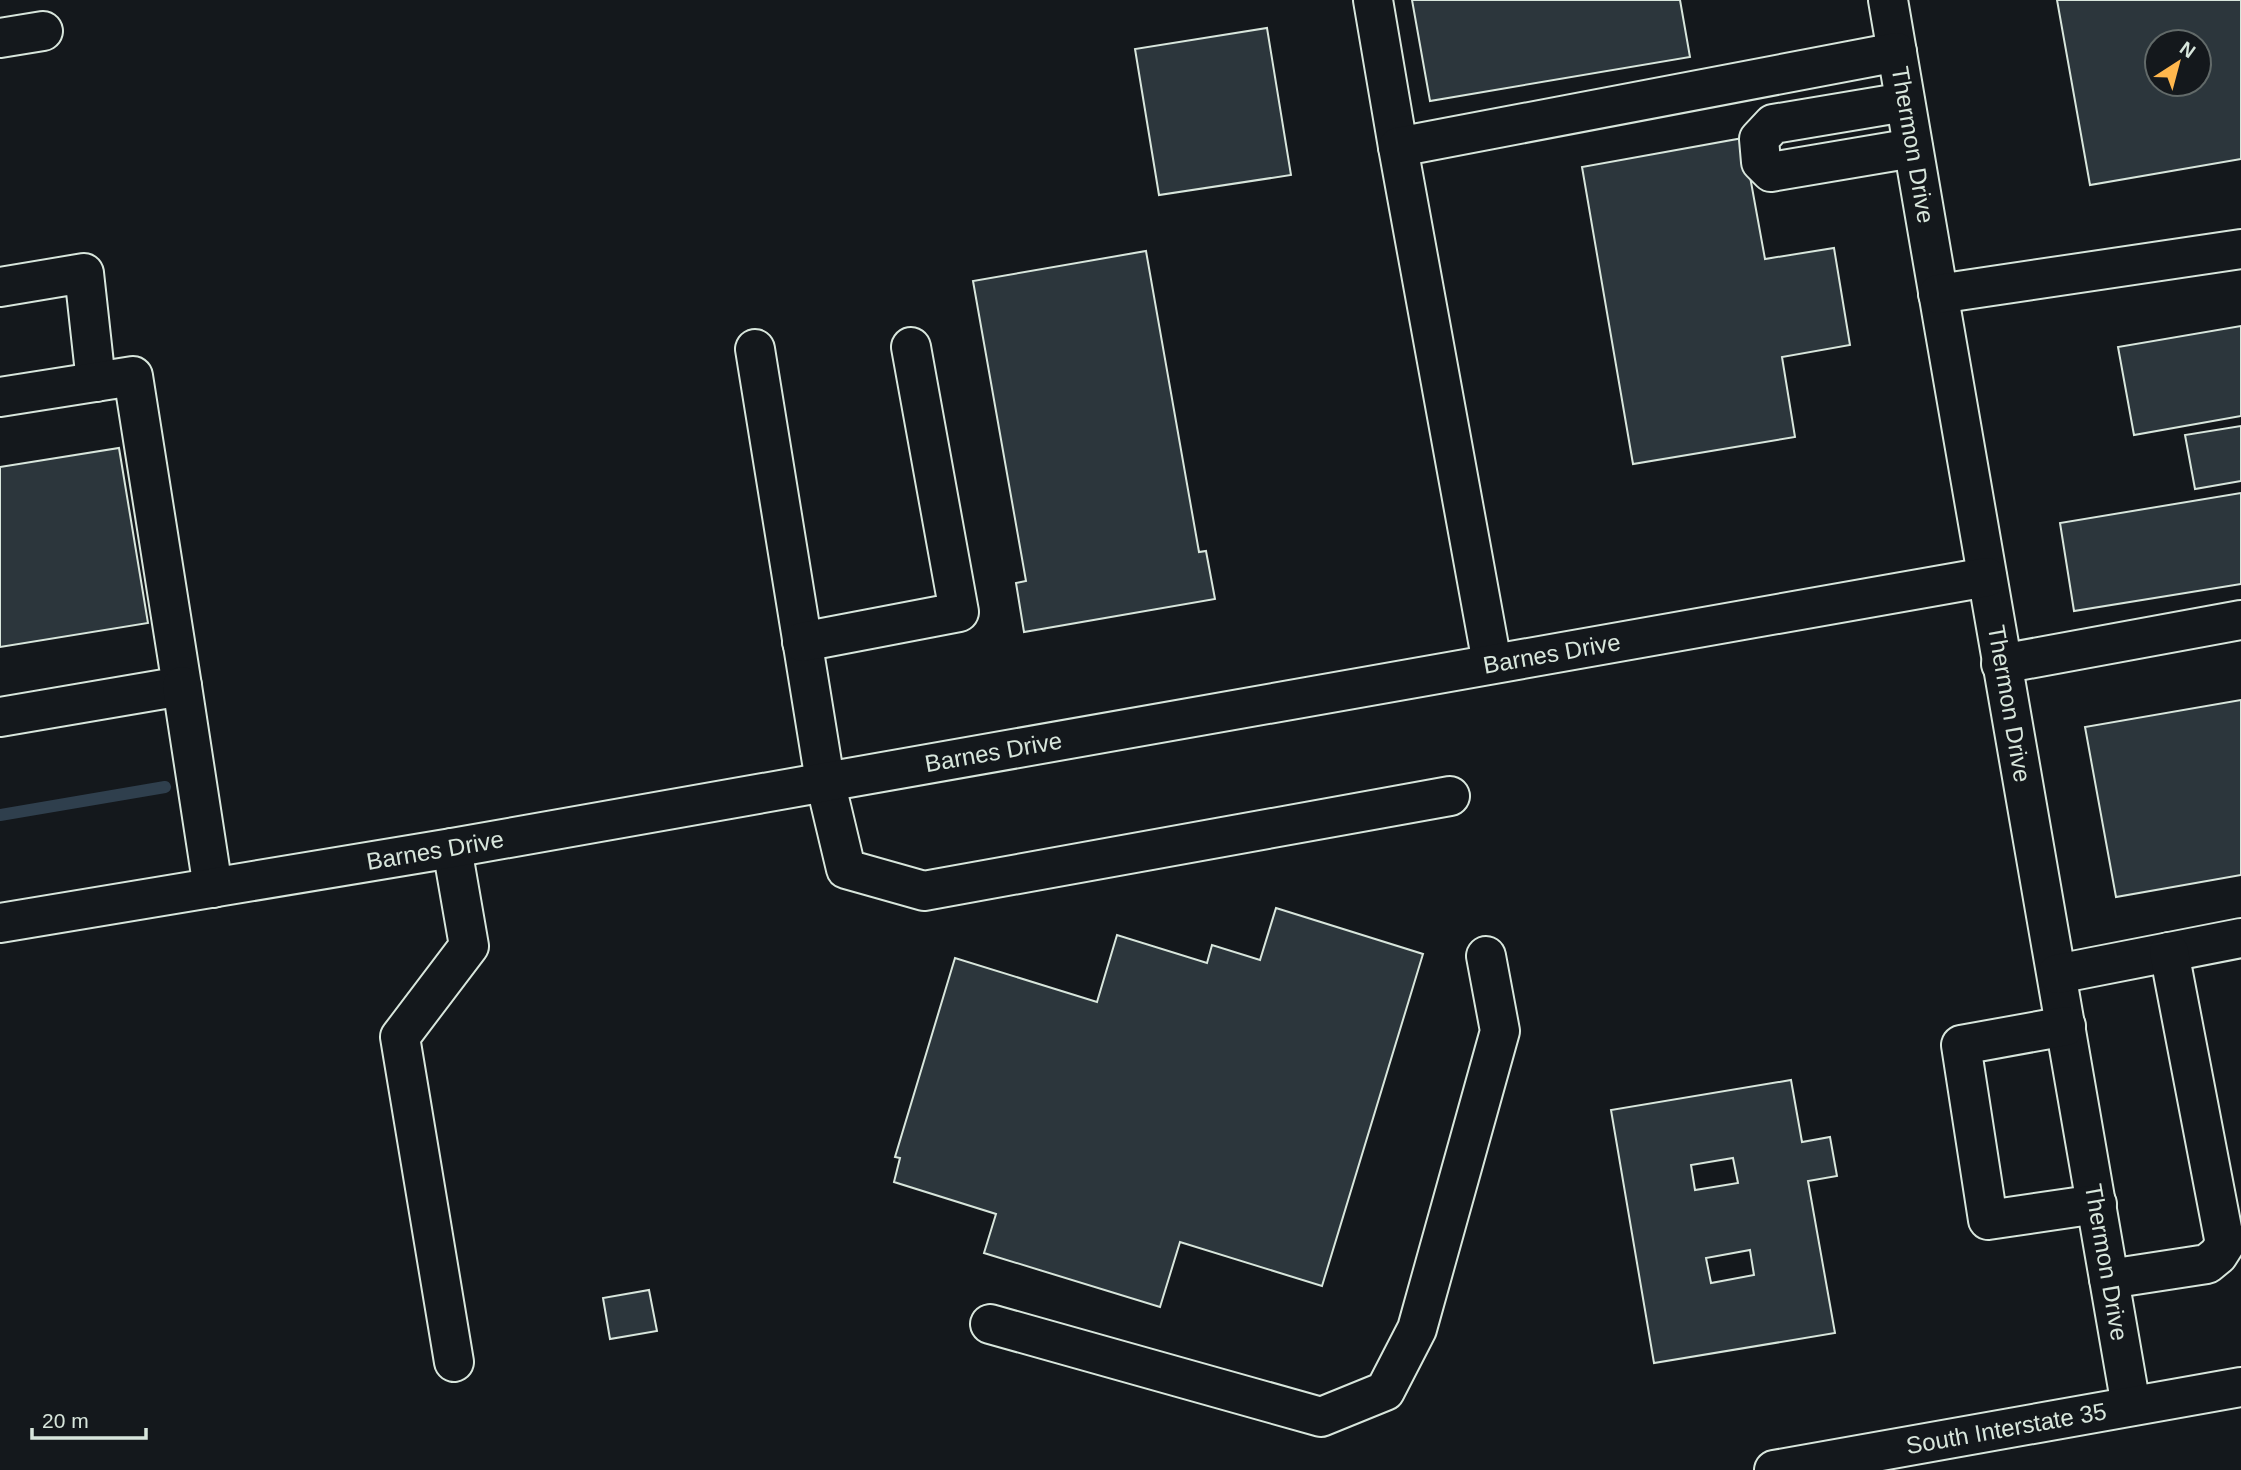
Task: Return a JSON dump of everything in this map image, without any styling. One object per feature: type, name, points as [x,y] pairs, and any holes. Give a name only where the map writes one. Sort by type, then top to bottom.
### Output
[{"type":"street","points":[[1373,0],[1492,663]]},
{"type":"street","name":"Thermon Drive","points":[[1888,0],[2131,1406]]},
{"type":"street","points":[[0,38],[43,31]]},
{"type":"street","points":[[1398,147],[1897,52]]},
{"type":"street","points":[[1905,102],[1773,124],[1759,139],[1761,162],[1771,172],[1913,148]]},
{"type":"street","points":[[1938,294],[2241,249]]},
{"type":"street","points":[[0,287],[84,273],[96,382]]},
{"type":"street","points":[[802,642],[959,612],[911,347]]},
{"type":"street","points":[[755,349],[825,781],[846,869],[924,891],[1450,796]]},
{"type":"street","points":[[0,397],[133,376],[213,888]]},
{"type":"street","name":"Barnes Drive","points":[[0,923],[453,848],[1987,577]]},
{"type":"street","points":[[2001,664],[2241,620]]},
{"type":"street","points":[[0,717],[182,686]]},
{"type":"street","points":[[453,848],[469,946],[400,1037],[454,1362]]},
{"type":"street","points":[[2057,974],[2241,938]]},
{"type":"street","points":[[2109,1279],[2207,1264],[2218,1255],[2225,1244],[2169,952]]},
{"type":"street","points":[[990,1324],[1321,1417],[1385,1391],[1418,1329],[1500,1031],[1486,956]]},
{"type":"street","points":[[2066,1027],[1961,1045],[1987,1220],[2097,1204]]},
{"type":"street","name":"South Interstate 35","points":[[1774,1470],[2241,1387]]},
{"type":"building","points":[[1412,0],[1680,0],[1690,57],[1430,101]]},
{"type":"building","points":[[2057,0],[2241,0],[2241,159],[2090,185]]},
{"type":"building","points":[[1267,28],[1291,175],[1159,195],[1135,49]]},
{"type":"building","points":[[1743,138],[1765,259],[1834,248],[1850,345],[1782,357],[1795,437],[1633,464],[1582,167]]},
{"type":"building","points":[[1146,251],[1199,552],[1206,551],[1215,599],[1024,632],[1016,583],[1026,581],[973,281]]},
{"type":"building","points":[[2241,326],[2241,416],[2134,435],[2118,347]]},
{"type":"building","points":[[2241,426],[2241,481],[2195,489],[2185,435]]},
{"type":"building","points":[[119,448],[148,623],[0,647],[0,467]]},
{"type":"building","points":[[2241,493],[2241,584],[2074,611],[2060,523]]},
{"type":"building","points":[[2241,700],[2241,875],[2116,897],[2085,727]]},
{"type":"building","points":[[1276,908],[1423,954],[1322,1286],[1180,1242],[1160,1307],[984,1253],[996,1214],[894,1182],[900,1158],[895,1157],[955,958],[1097,1002],[1117,935],[1207,963],[1212,945],[1260,960]]},
{"type":"building","points":[[1791,1080],[1802,1142],[1830,1137],[1837,1176],[1808,1181],[1835,1333],[1654,1363],[1611,1110]],"holes":[[[1733,1158],[1738,1183],[1695,1190],[1691,1165]],[[1750,1250],[1754,1275],[1711,1283],[1706,1258]]]},
{"type":"building","points":[[649,1290],[657,1331],[610,1339],[603,1298]]},
{"type":"waterway","points":[[0,815],[165,787]]}]
